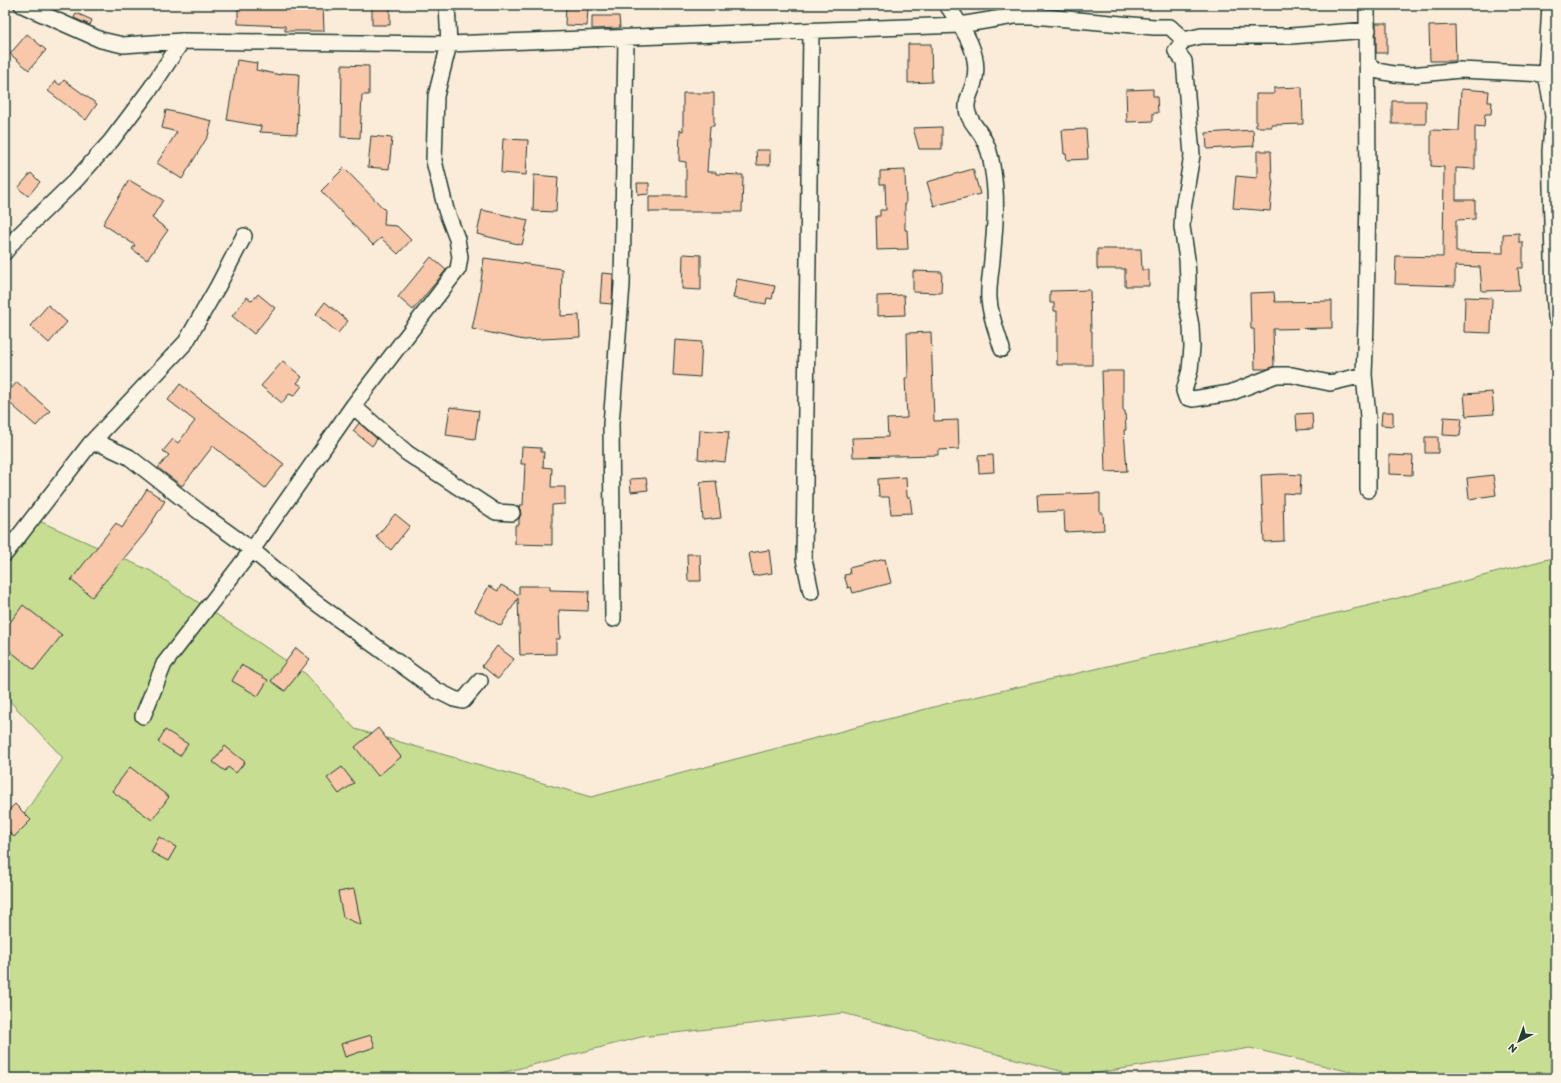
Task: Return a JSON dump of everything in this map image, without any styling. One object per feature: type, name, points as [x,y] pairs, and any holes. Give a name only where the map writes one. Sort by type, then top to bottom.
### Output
[{"type":"street","points":[[22,5],[102,40],[123,45],[182,40],[449,44],[960,25],[1014,16],[1034,16],[1154,27],[1170,27],[1184,40]]},
{"type":"street","points":[[143,716],[164,664],[252,550],[353,406],[458,269],[460,257],[457,239],[446,210],[434,161],[436,96],[449,44],[447,5]]},
{"type":"street","points":[[947,5],[960,25],[970,45],[977,66],[966,109],[985,140],[992,165],[996,192],[995,233],[988,297],[1002,349]]},
{"type":"street","points":[[1367,5],[1366,322],[1364,375],[1368,417],[1368,490]]},
{"type":"street","points":[[1550,5],[1551,101],[1553,117],[1550,151],[1556,317]]},
{"type":"street","points":[[1364,375],[1330,383],[1292,375],[1276,375],[1230,393],[1193,399],[1186,397],[1184,391],[1190,370],[1192,347],[1191,326],[1187,305],[1187,259],[1182,227],[1183,209],[1192,155],[1184,62],[1176,51],[1184,40],[1201,36],[1291,36],[1368,30]]},
{"type":"street","points":[[811,31],[804,559],[812,592]]},
{"type":"street","points":[[613,619],[611,424],[622,285],[626,38]]},
{"type":"street","points":[[5,252],[16,238],[74,181],[111,141],[151,88],[182,40]]},
{"type":"street","points":[[1368,64],[1378,71],[1411,75],[1460,70],[1551,73]]},
{"type":"street","points":[[5,554],[90,444],[186,342],[244,236]]},
{"type":"street","points":[[353,406],[407,453],[496,512],[512,513]]},
{"type":"street","points":[[90,444],[101,444],[129,457],[252,550],[312,600],[436,690],[454,699],[463,701],[480,681]]},
{"type":"green space","points":[[28,516],[151,571],[306,674],[355,729],[591,797],[949,703],[1371,605],[1556,557],[1556,1078],[1376,1078],[1250,1048],[1079,1076],[843,1013],[641,1037],[482,1078],[5,1078],[5,835],[8,837],[63,758],[5,696],[5,546]]},
{"type":"building","points":[[238,5],[323,5],[324,31],[285,31],[285,26],[238,24]]},
{"type":"building","points":[[372,5],[390,5],[390,25],[372,25]]},
{"type":"building","points":[[566,5],[588,5],[587,26],[565,25]]},
{"type":"building","points":[[76,13],[92,20],[90,25],[74,18]]},
{"type":"building","points":[[592,16],[619,16],[620,28],[592,29]]},
{"type":"building","points":[[1376,23],[1387,23],[1387,53],[1376,53]]},
{"type":"building","points":[[1455,25],[1456,61],[1430,61],[1429,26]]},
{"type":"building","points":[[27,34],[46,50],[29,70],[10,54]]},
{"type":"building","points":[[908,44],[931,44],[932,82],[908,83]]},
{"type":"building","points":[[237,60],[257,63],[256,70],[281,75],[281,73],[299,74],[297,134],[260,132],[261,126],[227,120]]},
{"type":"building","points":[[342,65],[369,66],[369,95],[362,95],[360,138],[341,137]]},
{"type":"building","points":[[64,80],[97,104],[86,120],[48,91],[55,81],[60,85]]},
{"type":"building","points":[[1302,87],[1303,124],[1256,127],[1256,94],[1274,94],[1274,88]]},
{"type":"building","points":[[1153,89],[1153,96],[1157,96],[1158,113],[1153,113],[1153,121],[1127,122],[1126,90]]},
{"type":"building","points":[[1461,89],[1489,91],[1488,102],[1492,102],[1491,114],[1485,114],[1484,127],[1475,126],[1475,169],[1456,168],[1456,200],[1475,200],[1475,219],[1456,220],[1456,252],[1503,253],[1503,234],[1519,233],[1519,242],[1523,242],[1523,268],[1518,268],[1520,290],[1482,291],[1480,267],[1455,266],[1455,286],[1395,284],[1396,256],[1443,257],[1444,167],[1431,166],[1431,130],[1459,131]]},
{"type":"building","points":[[683,93],[714,93],[714,126],[710,126],[707,172],[716,172],[716,174],[743,175],[742,212],[649,212],[649,196],[686,196],[686,162],[679,161],[680,130],[683,131]]},
{"type":"building","points":[[1392,101],[1426,101],[1426,124],[1392,124]]},
{"type":"building","points":[[166,110],[212,121],[208,136],[182,179],[157,163],[177,132],[162,128]]},
{"type":"building","points":[[942,127],[942,149],[919,149],[913,128]]},
{"type":"building","points":[[1086,129],[1088,159],[1067,160],[1066,154],[1064,154],[1062,130]]},
{"type":"building","points":[[1253,130],[1254,146],[1207,149],[1206,133]]},
{"type":"building","points":[[371,136],[392,138],[389,169],[368,167]]},
{"type":"building","points":[[503,139],[528,140],[526,175],[501,173]]},
{"type":"building","points":[[756,150],[770,150],[770,165],[757,165]]},
{"type":"building","points":[[1257,151],[1271,151],[1273,180],[1270,211],[1233,208],[1236,176],[1257,178]]},
{"type":"building","points":[[344,168],[385,210],[384,225],[397,226],[411,240],[398,254],[381,238],[373,245],[321,191]]},
{"type":"building","points":[[973,169],[980,194],[934,206],[927,182]]},
{"type":"building","points":[[905,170],[905,230],[907,230],[908,249],[877,250],[876,216],[880,216],[880,210],[886,210],[885,184],[880,184],[880,171]]},
{"type":"building","points":[[31,173],[40,182],[28,196],[18,188]]},
{"type":"building","points":[[534,175],[558,177],[556,212],[533,211]]},
{"type":"building","points":[[129,180],[163,200],[152,218],[168,230],[147,260],[132,249],[135,245],[103,224]]},
{"type":"building","points":[[637,183],[649,183],[649,194],[638,195]]},
{"type":"building","points":[[482,210],[528,220],[522,245],[477,234]]},
{"type":"building","points":[[1097,249],[1141,249],[1142,270],[1149,270],[1149,286],[1125,286],[1125,269],[1097,269]]},
{"type":"building","points":[[683,254],[701,255],[701,290],[682,289]]},
{"type":"building","points":[[431,257],[446,270],[413,310],[398,297]]},
{"type":"building","points":[[484,258],[562,269],[561,316],[579,315],[580,337],[524,340],[472,329],[479,296]]},
{"type":"building","points":[[913,271],[942,272],[941,293],[913,292]]},
{"type":"building","points":[[602,273],[613,274],[612,304],[600,303]]},
{"type":"building","points":[[737,279],[775,286],[772,299],[767,298],[766,304],[733,298]]},
{"type":"building","points":[[1090,290],[1092,365],[1057,365],[1057,311],[1054,311],[1054,303],[1050,303],[1050,291]]},
{"type":"building","points":[[1274,292],[1275,302],[1332,301],[1332,328],[1273,329],[1274,366],[1267,369],[1255,369],[1254,329],[1251,329],[1250,293]]},
{"type":"building","points":[[258,294],[275,308],[254,334],[232,316],[247,297],[252,301]]},
{"type":"building","points":[[904,295],[905,315],[877,316],[877,296]]},
{"type":"building","points":[[1465,297],[1492,298],[1491,333],[1464,332]]},
{"type":"building","points":[[325,302],[348,321],[338,333],[316,314]]},
{"type":"building","points":[[48,305],[67,322],[49,343],[30,326]]},
{"type":"building","points":[[931,332],[934,421],[958,420],[959,449],[938,450],[938,455],[853,457],[852,438],[888,437],[887,419],[907,418],[905,378],[908,378],[907,333]]},
{"type":"building","points":[[675,340],[702,342],[700,377],[673,375]]},
{"type":"building","points":[[283,361],[302,377],[297,383],[302,386],[294,396],[289,394],[282,403],[261,386]]},
{"type":"building","points":[[1102,371],[1123,371],[1123,411],[1125,411],[1126,430],[1124,430],[1127,471],[1105,472]]},
{"type":"building","points":[[17,382],[50,411],[36,426],[5,399],[5,396]]},
{"type":"building","points":[[180,384],[284,464],[265,488],[213,446],[182,486],[158,468],[169,455],[163,451],[173,439],[178,443],[195,421],[168,400]]},
{"type":"building","points":[[1492,392],[1494,414],[1466,416],[1464,394]]},
{"type":"building","points":[[450,407],[479,411],[475,439],[446,435]]},
{"type":"building","points":[[1382,412],[1393,412],[1393,426],[1381,425]]},
{"type":"building","points":[[1312,413],[1313,429],[1297,430],[1296,414]]},
{"type":"building","points":[[1444,417],[1462,418],[1460,436],[1443,435]]},
{"type":"building","points":[[359,423],[377,439],[372,446],[353,431]]},
{"type":"building","points":[[700,430],[729,432],[725,462],[698,459]]},
{"type":"building","points":[[1425,437],[1438,437],[1438,453],[1425,453]]},
{"type":"building","points":[[522,447],[541,448],[541,452],[544,452],[543,467],[552,468],[551,487],[565,487],[565,504],[552,505],[552,545],[515,544],[515,525],[519,525],[521,514],[519,505],[523,505],[525,464],[521,464]]},
{"type":"building","points":[[993,455],[994,472],[979,473],[978,456]]},
{"type":"building","points":[[1389,455],[1413,456],[1412,475],[1389,474]]},
{"type":"building","points":[[1261,475],[1301,475],[1300,494],[1283,493],[1284,541],[1264,542]]},
{"type":"building","points":[[1493,475],[1496,495],[1469,499],[1467,478]]},
{"type":"building","points":[[906,477],[907,497],[910,497],[912,513],[891,514],[889,497],[879,497],[878,479]]},
{"type":"building","points":[[646,478],[648,490],[631,492],[630,479]]},
{"type":"building","points":[[716,481],[721,518],[703,520],[700,482]]},
{"type":"building","points":[[147,489],[165,501],[145,533],[92,597],[71,580],[116,523],[122,528]]},
{"type":"building","points":[[1100,493],[1100,513],[1103,513],[1104,530],[1065,532],[1064,511],[1038,512],[1037,495]]},
{"type":"building","points":[[395,514],[410,526],[391,550],[376,537]]},
{"type":"building","points":[[769,550],[772,573],[753,576],[749,553]]},
{"type":"building","points":[[687,554],[700,554],[701,581],[688,581]]},
{"type":"building","points":[[885,559],[891,583],[853,593],[851,587],[848,588],[844,575],[850,574],[849,568]]},
{"type":"building","points":[[501,585],[519,595],[519,586],[550,586],[550,590],[589,591],[588,611],[559,610],[560,639],[556,639],[556,654],[520,655],[518,598],[501,626],[475,611],[489,586],[498,591]]},
{"type":"building","points":[[23,605],[62,635],[34,670],[5,647],[5,629]]},
{"type":"building","points":[[497,646],[514,659],[498,679],[482,666]]},
{"type":"building","points":[[296,648],[310,659],[285,691],[271,681]]},
{"type":"building","points":[[241,665],[268,680],[258,696],[232,681]]},
{"type":"building","points":[[378,728],[401,757],[378,776],[355,747]]},
{"type":"building","points":[[165,730],[188,744],[180,756],[158,742]]},
{"type":"building","points":[[225,746],[245,762],[236,773],[228,767],[225,771],[213,762]]},
{"type":"building","points":[[130,767],[169,797],[152,820],[112,791]]},
{"type":"building","points":[[342,767],[354,783],[339,794],[327,778]]},
{"type":"building","points":[[15,804],[31,820],[14,837],[5,828],[5,814]]},
{"type":"building","points":[[159,837],[176,847],[168,861],[151,852]]},
{"type":"building","points":[[354,889],[361,925],[343,917],[338,892]]},
{"type":"building","points":[[371,1035],[375,1047],[345,1057],[341,1044]]}]
